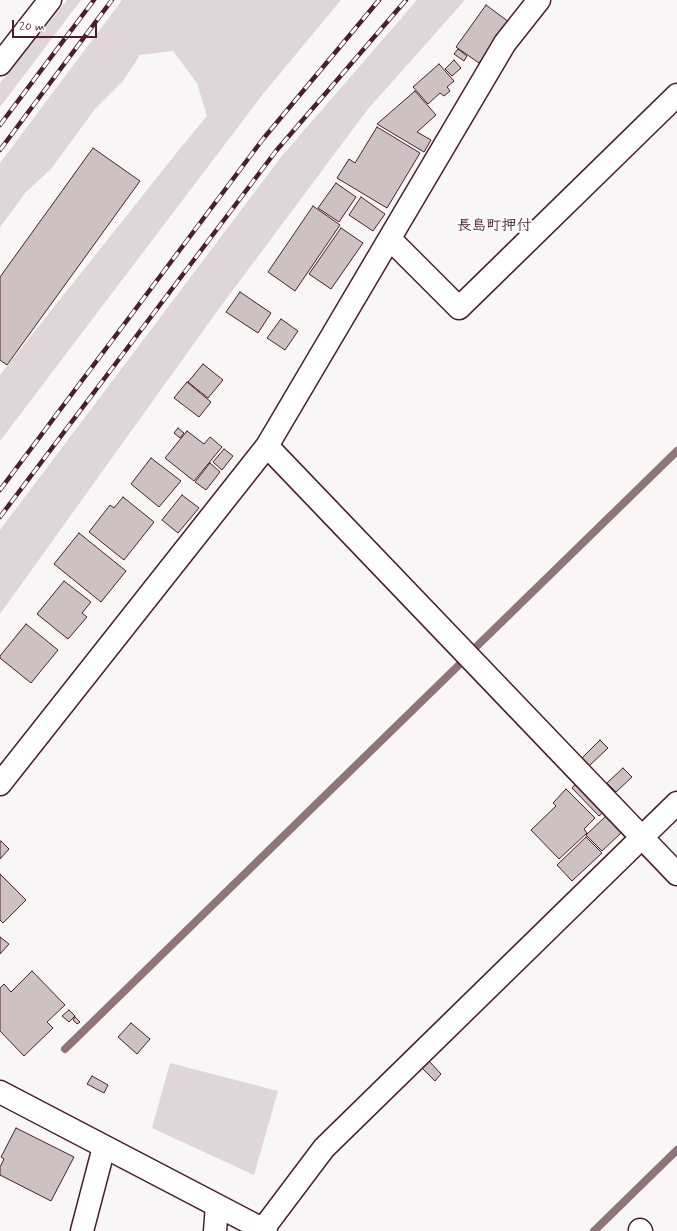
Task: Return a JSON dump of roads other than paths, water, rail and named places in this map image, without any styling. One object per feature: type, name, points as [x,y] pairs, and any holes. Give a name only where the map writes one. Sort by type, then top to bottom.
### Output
[{"type":"street","points":[[0,64],[50,0]]},
{"type":"street","points":[[0,784],[267,446],[505,43],[538,0]]},
{"type":"street","points":[[390,239],[459,308],[677,95]]},
{"type":"street","points":[[267,446],[677,874]]},
{"type":"street","points":[[1,1095],[104,1146],[264,1230],[324,1148],[677,803]]},
{"type":"street","points":[[82,1231],[104,1146]]},
{"type":"street","points":[[215,1231],[217,1206]]},
{"type":"waterway","points":[[476,647],[677,451]]},
{"type":"waterway","points":[[65,1049],[462,662]]},
{"type":"waterway","points":[[594,1231],[677,1150]]},
{"type":"railway","points":[[0,125],[94,0]]},
{"type":"railway","points":[[0,150],[112,0]]},
{"type":"railway","points":[[0,490],[263,139],[379,0]]},
{"type":"railway","points":[[0,517],[276,151],[406,0]]},
{"type":"district","name":"長島町押付","points":[[494,227]]}]
